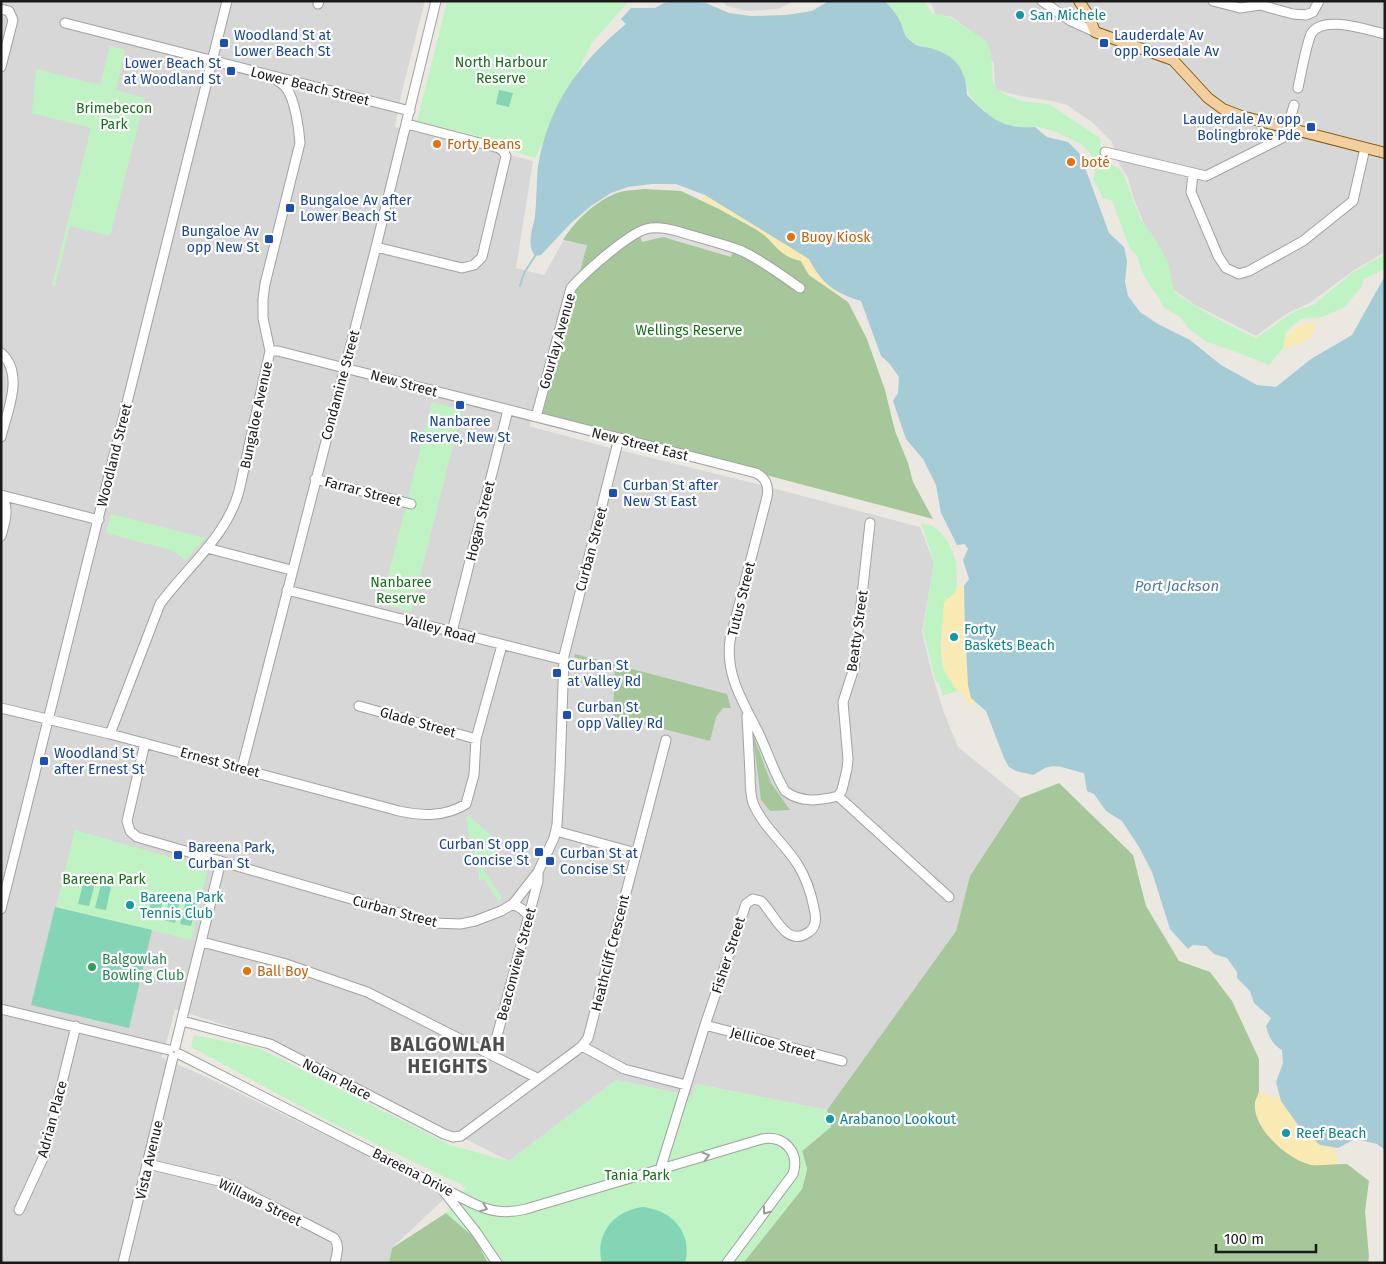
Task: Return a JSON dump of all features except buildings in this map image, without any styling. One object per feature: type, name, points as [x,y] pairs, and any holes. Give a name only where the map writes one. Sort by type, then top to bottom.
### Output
[{"type":"main road","points":[[1079,1],[1089,16],[1095,32],[1173,60],[1201,92],[1222,109],[1241,116],[1385,152]]},
{"type":"street","name":"Woodland Street","points":[[1,909],[227,1]]},
{"type":"street","name":"Condamine Street","points":[[242,768],[291,570],[376,247],[436,1]]},
{"type":"street","points":[[1042,1],[1071,21],[1095,32]]},
{"type":"street","points":[[1212,1],[1240,8],[1260,6],[1293,14],[1306,15],[1313,12],[1319,1]]},
{"type":"street","points":[[1,67],[13,20],[5,10]]},
{"type":"street","name":"Lower Beach Street","points":[[65,23],[410,111]]},
{"type":"street","points":[[1298,88],[1312,34],[1319,26],[1329,23],[1385,34]]},
{"type":"street","name":"Bungaloe Avenue","points":[[110,734],[160,604],[173,586],[207,548],[228,519],[236,504],[270,351],[263,318],[263,291],[300,143],[300,133],[289,92],[283,84],[271,76]]},
{"type":"street","points":[[1105,152],[1206,176],[1282,138],[1288,128],[1294,105]]},
{"type":"street","points":[[376,247],[462,268],[474,265],[482,257],[506,156],[503,150],[406,124]]},
{"type":"street","points":[[1192,174],[1191,192],[1218,256],[1226,268],[1239,274],[1249,271],[1303,241],[1353,201],[1365,148]]},
{"type":"street","name":"Gourlay Avenue","points":[[536,417],[571,288],[579,278],[620,244],[645,229],[660,228],[674,230],[742,252],[773,269],[800,288]]},
{"type":"street","name":"New Street","points":[[270,351],[278,351],[344,367],[508,410]]},
{"type":"street","points":[[1,353],[11,366],[14,384],[1,437]]},
{"type":"street","name":"New Street East","points":[[508,410],[756,473],[763,477],[767,484]]},
{"type":"street","name":"Hogan Street","points":[[452,632],[508,410]]},
{"type":"street","name":"Curban Street","points":[[145,743],[127,817],[127,825],[130,831],[142,838],[434,923],[460,924],[501,912],[513,904],[538,872],[556,831],[564,660],[620,438]]},
{"type":"street","name":"Farrar Street","points":[[315,478],[411,504]]},
{"type":"street","name":"Tutus Street","points":[[767,484],[767,496],[729,649],[730,672],[747,713],[785,791],[801,800],[827,799],[838,796]]},
{"type":"street","points":[[1,495],[99,520]]},
{"type":"street","points":[[1,495],[6,507],[1,536]]},
{"type":"street","name":"Beatty Street","points":[[838,796],[842,790],[848,769],[842,709],[855,659],[870,523]]},
{"type":"street","points":[[207,548],[291,570]]},
{"type":"street","name":"Valley Road","points":[[287,590],[564,660]]},
{"type":"street","points":[[476,739],[502,645]]},
{"type":"street","name":"Glade Street","points":[[359,706],[476,739]]},
{"type":"street","name":"Ernest Street","points":[[1,708],[242,768],[415,815],[438,814],[456,810],[466,804],[474,776],[476,739]]},
{"type":"street","name":"Fisher Street","points":[[660,1170],[742,911],[748,902],[755,899],[761,901],[782,929],[792,935],[801,936],[809,933],[814,926],[816,918],[803,874],[797,863],[761,817],[752,800],[747,713]]},
{"type":"street","name":"Heathcliff Crescent","points":[[485,1119],[582,1046],[588,1038],[666,740]]},
{"type":"street","points":[[838,796],[949,897]]},
{"type":"street","points":[[556,831],[636,852]]},
{"type":"street","name":"Vista Avenue","points":[[124,1263],[221,861]]},
{"type":"street","name":"Beaconview Street","points":[[492,1055],[538,881],[538,872]]},
{"type":"street","points":[[513,904],[529,916]]},
{"type":"street","points":[[202,942],[283,963],[367,992],[537,1078]]},
{"type":"street","name":"Bareena Drive","points":[[1,1009],[76,1026],[174,1052],[440,1187],[492,1211],[517,1211],[768,1138],[783,1141],[791,1148],[795,1163],[790,1179],[727,1263]]},
{"type":"street","name":"Nolan Place","points":[[182,1022],[270,1044],[446,1135],[453,1137],[461,1136],[485,1119]]},
{"type":"street","name":"Jellicoe Street","points":[[705,1025],[842,1061]]},
{"type":"street","name":"Adrian Place","points":[[19,1210],[44,1156],[76,1026]]},
{"type":"street","points":[[582,1046],[624,1069],[686,1085]]},
{"type":"street","name":"Willawa Street","points":[[148,1164],[219,1181],[232,1186],[334,1238],[338,1243],[335,1263]]},
{"type":"street","points":[[440,1187],[497,1263]]},
{"type":"street","points":[[459,1210],[458,1202],[466,1200]]},
{"type":"shaded area","points":[[1,1],[425,1],[401,95],[395,127],[533,161],[516,268],[544,275],[563,241],[608,247],[569,283],[529,426],[920,527],[934,563],[922,632],[944,713],[958,747],[1021,798],[970,876],[956,931],[827,1110],[697,1084],[692,1096],[616,1080],[509,1161],[267,1039],[175,1009],[161,1057],[442,1192],[443,1200],[392,1248],[389,1263],[1,1263]]},
{"type":"shaded area","points":[[722,1],[794,1],[778,9],[747,11],[727,6]]},
{"type":"shaded area","points":[[927,1],[1385,1],[1385,252],[1353,271],[1311,302],[1286,314],[1256,336],[1195,305],[1171,288],[1135,202],[1127,176],[1119,164],[1112,142],[1093,123],[1067,105],[995,89],[994,64],[979,37],[952,17],[935,14],[932,5]]},
{"type":"shaded area","points":[[661,228],[733,248],[731,257],[663,237],[642,242],[639,232]]},
{"type":"green space","name":"North Harbour Reserve","points":[[447,1],[629,1],[592,43],[535,158],[511,151],[507,143],[417,121]]},
{"type":"green space","points":[[877,1],[924,1],[932,13],[952,18],[986,41],[991,52],[993,83],[1002,93],[1022,101],[1049,104],[1100,138],[1101,149],[1105,159],[1122,171],[1141,220],[1156,240],[1169,265],[1174,292],[1224,322],[1256,338],[1293,312],[1313,305],[1352,273],[1385,254],[1385,269],[1364,279],[1361,287],[1345,307],[1322,317],[1301,319],[1286,332],[1283,348],[1269,365],[1207,342],[1189,329],[1180,317],[1164,308],[1146,279],[1137,256],[1130,249],[1112,201],[1103,198],[1093,179],[1095,173],[1091,154],[1081,144],[1054,131],[1034,126],[1019,129],[1007,127],[988,115],[969,95],[961,68],[947,56],[914,43],[902,32]]},
{"type":"green space","name":"Brimebecon Park","points":[[110,46],[125,50],[116,90],[145,98],[110,236],[70,226],[55,286],[52,285],[91,128],[32,113],[36,69],[100,85]]},
{"type":"green space","points":[[499,90],[513,93],[509,107],[496,104]]},
{"type":"green space","name":"Wellings Reserve","points":[[644,189],[681,191],[757,230],[801,261],[809,275],[848,302],[867,339],[885,390],[895,431],[908,463],[913,482],[933,519],[542,416],[587,245],[563,240],[579,219],[601,201],[620,192]]},
{"type":"green space","name":"Nanbaree Reserve","points":[[432,402],[462,410],[411,612],[381,604]]},
{"type":"green space","points":[[111,514],[205,538],[186,560],[171,550],[106,533]]},
{"type":"green space","points":[[921,523],[933,526],[941,533],[949,544],[956,561],[957,587],[954,594],[944,602],[941,652],[944,670],[957,691],[943,696],[939,684],[936,682],[923,631],[934,562]]},
{"type":"green space","points":[[575,654],[727,694],[731,708],[723,708],[716,717],[710,741],[613,716],[615,668],[574,657]]},
{"type":"green space","points":[[753,735],[771,783],[790,810],[770,811],[761,800]]},
{"type":"green space","points":[[1059,783],[1133,855],[1146,906],[1179,961],[1210,972],[1232,1001],[1259,1059],[1259,1092],[1255,1104],[1310,1165],[1347,1164],[1369,1181],[1365,1211],[1368,1263],[743,1263],[802,1189],[807,1169],[802,1151],[830,1127],[827,1110],[956,931],[970,876],[1021,798]]},
{"type":"green space","points":[[468,815],[499,843],[490,865],[483,869],[502,898],[498,901],[484,879],[479,881],[479,871],[471,848],[466,817]]},
{"type":"green space","name":"Bareena Park","points":[[75,830],[208,868],[191,940],[56,907]]},
{"type":"green space","points":[[84,880],[95,883],[89,906],[78,904]]},
{"type":"green space","points":[[101,884],[111,887],[106,910],[95,908]]},
{"type":"green space","points":[[153,893],[164,896],[158,919],[148,916]]},
{"type":"green space","points":[[170,897],[180,900],[175,923],[164,920]]},
{"type":"green space","points":[[186,901],[197,903],[191,926],[180,924]]},
{"type":"green space","name":"Balgowlah Bowling Club","points":[[55,907],[152,930],[129,1028],[31,1005]]},
{"type":"green space","name":"Tania Park","points":[[194,1035],[259,1048],[450,1145],[509,1161],[616,1080],[692,1096],[696,1084],[827,1110],[831,1127],[802,1151],[807,1169],[802,1189],[743,1263],[488,1263],[475,1238],[446,1213],[466,1187],[332,1123],[191,1047]]},
{"type":"green space","points":[[643,1207],[663,1213],[678,1225],[686,1242],[685,1263],[602,1263],[601,1242],[609,1225],[624,1213]]},
{"type":"green space","points":[[446,1213],[475,1238],[488,1263],[389,1263],[392,1248]]},
{"type":"sand","points":[[705,195],[781,231],[843,291],[840,295],[809,275],[801,261],[781,252],[756,229],[700,199]]},
{"type":"sand","points":[[1316,322],[1310,337],[1295,346],[1283,348],[1290,332],[1304,324]]},
{"type":"sand","name":"Forty Baskets Beach","points":[[964,586],[965,647],[971,698],[978,704],[971,705],[967,704],[963,695],[953,686],[946,674],[941,643],[944,602],[954,594],[957,587]]},
{"type":"sand","name":"Reef Beach","points":[[1259,1092],[1265,1093],[1274,1099],[1279,1093],[1281,1101],[1320,1145],[1333,1147],[1339,1163],[1312,1165],[1300,1161],[1281,1149],[1272,1141],[1259,1122],[1255,1103]]},
{"type":"water","name":"Port Jackson","points":[[679,1],[706,3],[729,13],[751,16],[786,15],[812,11],[829,1],[884,1],[898,17],[909,40],[918,45],[939,51],[958,64],[962,71],[967,95],[982,110],[1005,124],[1035,127],[1047,137],[1068,142],[1080,154],[1109,233],[1124,247],[1127,261],[1125,282],[1128,296],[1140,312],[1158,324],[1190,340],[1221,365],[1257,385],[1276,387],[1311,359],[1352,335],[1385,276],[1385,1150],[1377,1144],[1355,1139],[1338,1148],[1320,1145],[1298,1125],[1281,1101],[1276,1082],[1283,1063],[1282,1050],[1273,1043],[1268,1034],[1266,1026],[1271,1018],[1254,1003],[1250,991],[1237,978],[1237,972],[1227,958],[1214,954],[1206,946],[1193,945],[1188,949],[1170,929],[1152,872],[1139,847],[1122,821],[1106,811],[1094,794],[1087,791],[1084,773],[1052,766],[1033,775],[1016,771],[1009,767],[986,711],[971,698],[968,685],[964,586],[969,579],[963,560],[968,549],[965,544],[957,545],[941,513],[936,485],[923,459],[906,439],[893,401],[898,393],[899,377],[889,363],[881,356],[861,301],[844,295],[830,286],[819,275],[809,259],[705,195],[676,184],[628,187],[611,193],[591,206],[571,223],[541,255],[535,256],[532,252],[531,242],[535,216],[538,166],[543,144],[558,104],[580,70],[626,24],[621,19],[631,8],[655,8],[664,3]]},
{"type":"waterway","points":[[520,286],[524,273],[535,256]]},
{"type":"place","name":"San Michele","points":[[1020,15]]},
{"type":"place","name":"Woodland St at Lower Beach St","points":[[224,43]]},
{"type":"place","name":"Lauderdale Av opp Rosedale Av","points":[[1104,43]]},
{"type":"place","name":"Lower Beach St at Woodland St","points":[[231,71]]},
{"type":"place","name":"Lauderdale Av opp Bolingbroke Pde","points":[[1311,127]]},
{"type":"place","name":"Forty Beans","points":[[437,144]]},
{"type":"place","name":"boté","points":[[1071,162]]},
{"type":"place","name":"Bungaloe Av after Lower Beach St","points":[[290,208]]},
{"type":"place","name":"Buoy Kiosk","points":[[791,237]]},
{"type":"place","name":"Bungaloe Av opp New St","points":[[269,239]]},
{"type":"place","name":"Nanbaree Reserve, New St","points":[[460,405]]},
{"type":"place","name":"Curban St after New St East","points":[[613,493]]},
{"type":"place","name":"Forty Baskets Beach","points":[[954,637]]},
{"type":"place","name":"Curban St at Valley Rd","points":[[557,673]]},
{"type":"place","name":"Curban St opp Valley Rd","points":[[567,715]]},
{"type":"place","name":"Woodland St after Ernest St","points":[[44,761]]},
{"type":"place","name":"Curban St opp Concise St","points":[[539,852]]},
{"type":"place","name":"Bareena Park, Curban St","points":[[178,855]]},
{"type":"place","name":"Curban St at Concise St","points":[[550,861]]},
{"type":"place","name":"Bareena Park Tennis Club","points":[[130,905]]},
{"type":"place","name":"Balgowlah Bowling Club","points":[[92,967]]},
{"type":"place","name":"Ball Boy","points":[[247,971]]},
{"type":"place","name":"Arabanoo Lookout","points":[[830,1119]]},
{"type":"place","name":"Reef Beach","points":[[1286,1133]]},
{"type":"district","name":"BALGOWLAH HEIGHTS","points":[[448,1055]]}]
